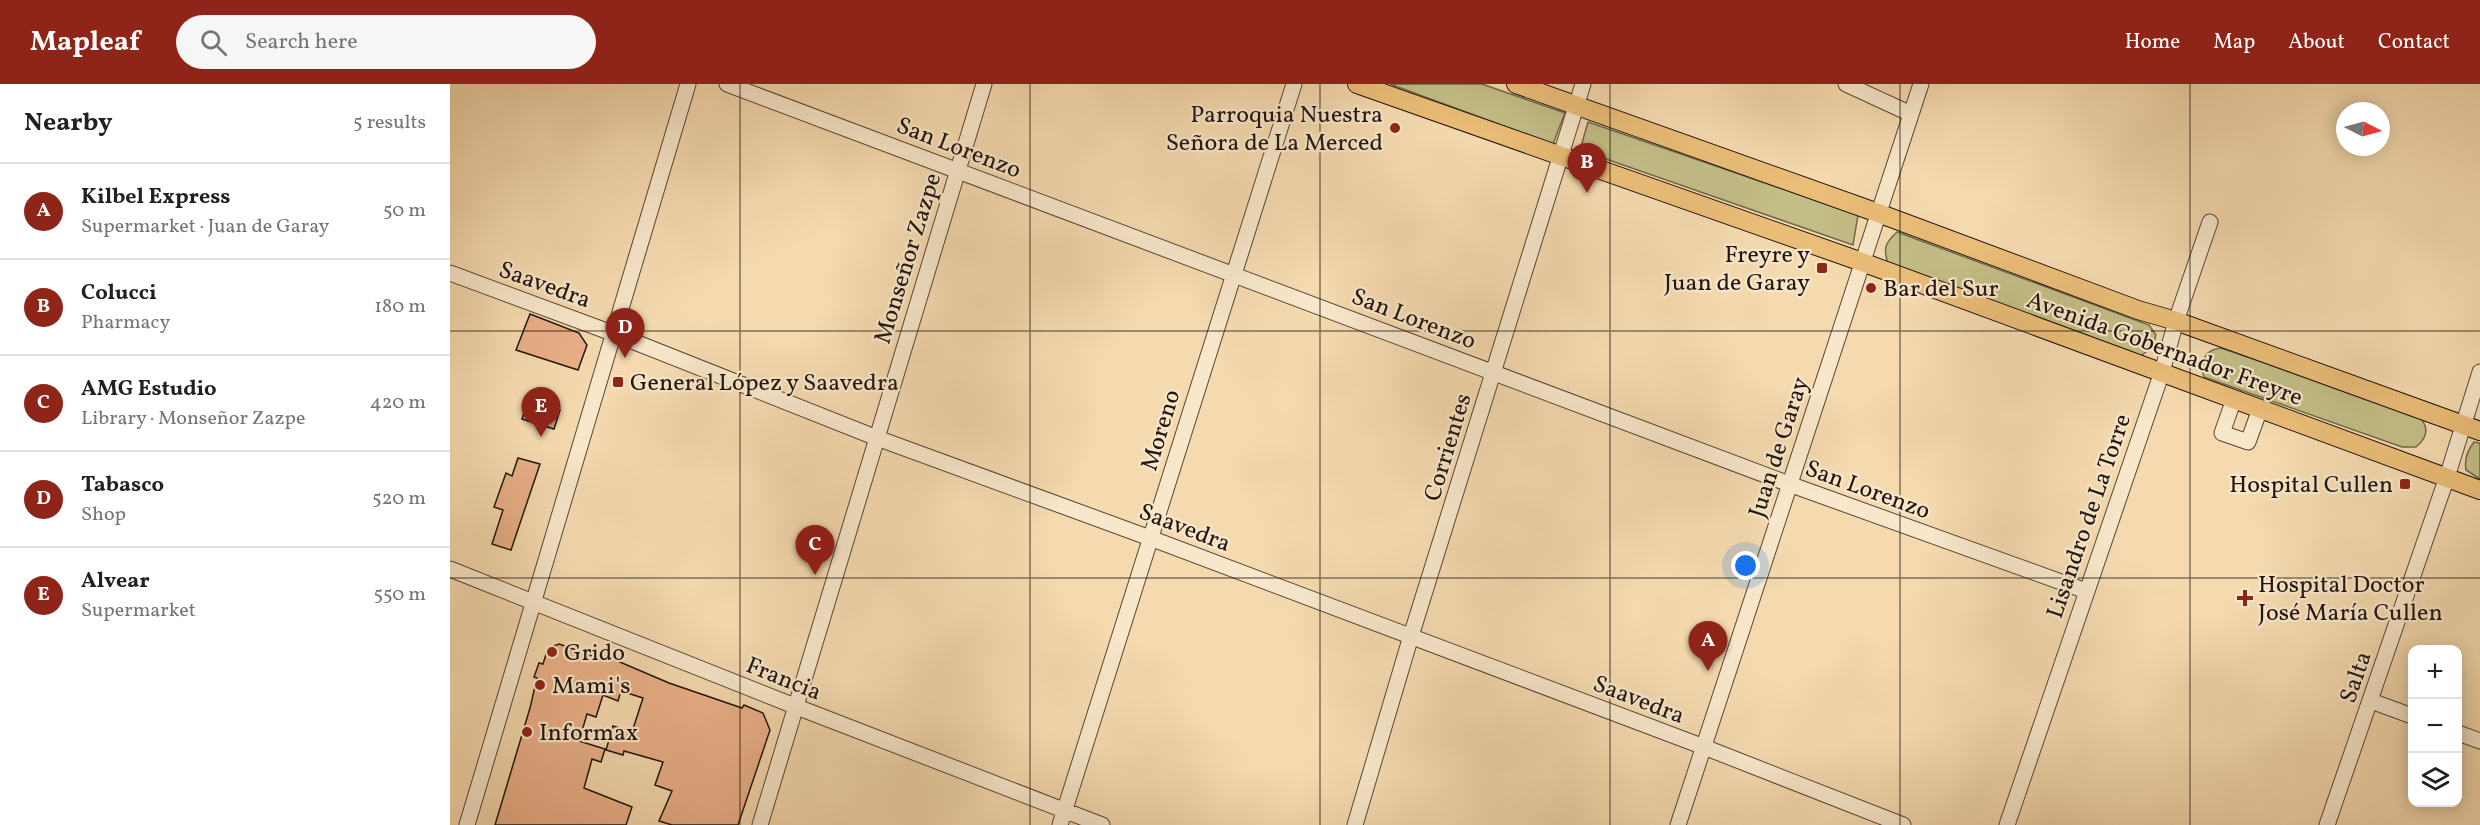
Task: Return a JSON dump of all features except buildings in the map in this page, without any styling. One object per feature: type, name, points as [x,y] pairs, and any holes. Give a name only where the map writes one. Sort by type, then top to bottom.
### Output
[{"type":"main road","name":"Avenida Gobernador Freyre","points":[[1357,84],[1862,262],[2480,490]]},
{"type":"main road","name":"Avenida Gobernador Freyre","points":[[1516,84],[2471,428]]},
{"type":"street","points":[[467,825],[688,84]]},
{"type":"street","name":"San Lorenzo","points":[[727,84],[1789,484],[2086,591]]},
{"type":"street","name":"Monseñor Zazpe","points":[[760,825],[984,84]]},
{"type":"street","name":"Moreno","points":[[1062,818],[1294,84]]},
{"type":"street","name":"Corrientes","points":[[1355,825],[1411,636],[1584,84]]},
{"type":"street","points":[[1846,84],[1911,114]]},
{"type":"street","name":"Juan de Garay","points":[[1678,825],[1921,84]]},
{"type":"street","name":"Lisandro de La Torre","points":[[2007,825],[2162,372],[2176,321],[2210,222]]},
{"type":"street","name":"Saavedra","points":[[450,273],[612,333],[877,438],[1411,636],[1903,825]]},
{"type":"street","name":"Salta","points":[[2327,825],[2447,477],[2471,428],[2480,372]]},
{"type":"street","points":[[2235,399],[2222,433],[2248,442],[2260,409]]},
{"type":"street","name":"Francia","points":[[450,569],[797,707],[1062,818],[1102,825]]},
{"type":"street","points":[[2371,701],[2408,715]]},
{"type":"street","points":[[2462,735],[2480,741]]},
{"type":"shaded area","points":[[1390,84],[1482,84],[1565,113],[1553,144]]},
{"type":"shaded area","points":[[1588,122],[1858,215],[1853,245],[1580,150]]},
{"type":"shaded area","points":[[1897,232],[2149,325],[2156,335],[2153,346],[2141,356],[1888,264],[1886,246]]},
{"type":"shaded area","points":[[2221,348],[2414,413],[2425,425],[2424,438],[2416,447],[2402,447],[2204,377],[2202,366],[2205,357],[2211,351]]},
{"type":"shaded area","points":[[2474,442],[2480,443],[2480,479],[2466,470],[2467,455]]},
{"type":"place","name":"Parroquia Nuestra Señora de La Merced","points":[[1395,128]]},
{"type":"place","name":"Colucci","points":[[1587,193]]},
{"type":"place","name":"Freyre y Juan de Garay","points":[[1822,268]]},
{"type":"place","name":"Bar del Sur","points":[[1871,288]]},
{"type":"place","name":"Tabasco","points":[[625,358]]},
{"type":"place","name":"General López y Saavedra","points":[[618,382]]},
{"type":"place","name":"Alvear","points":[[541,437]]},
{"type":"place","name":"Hospital Cullen","points":[[2405,484]]},
{"type":"place","name":"AMG Estudio","points":[[815,575]]},
{"type":"place","name":"Hospital Doctor José María Cullen","points":[[2245,598]]},
{"type":"place","name":"Grido","points":[[552,652]]},
{"type":"place","name":"Kilbel Express","points":[[1708,671]]},
{"type":"place","name":"Mami's","points":[[540,685]]},
{"type":"place","name":"Informax","points":[[527,732]]}]
